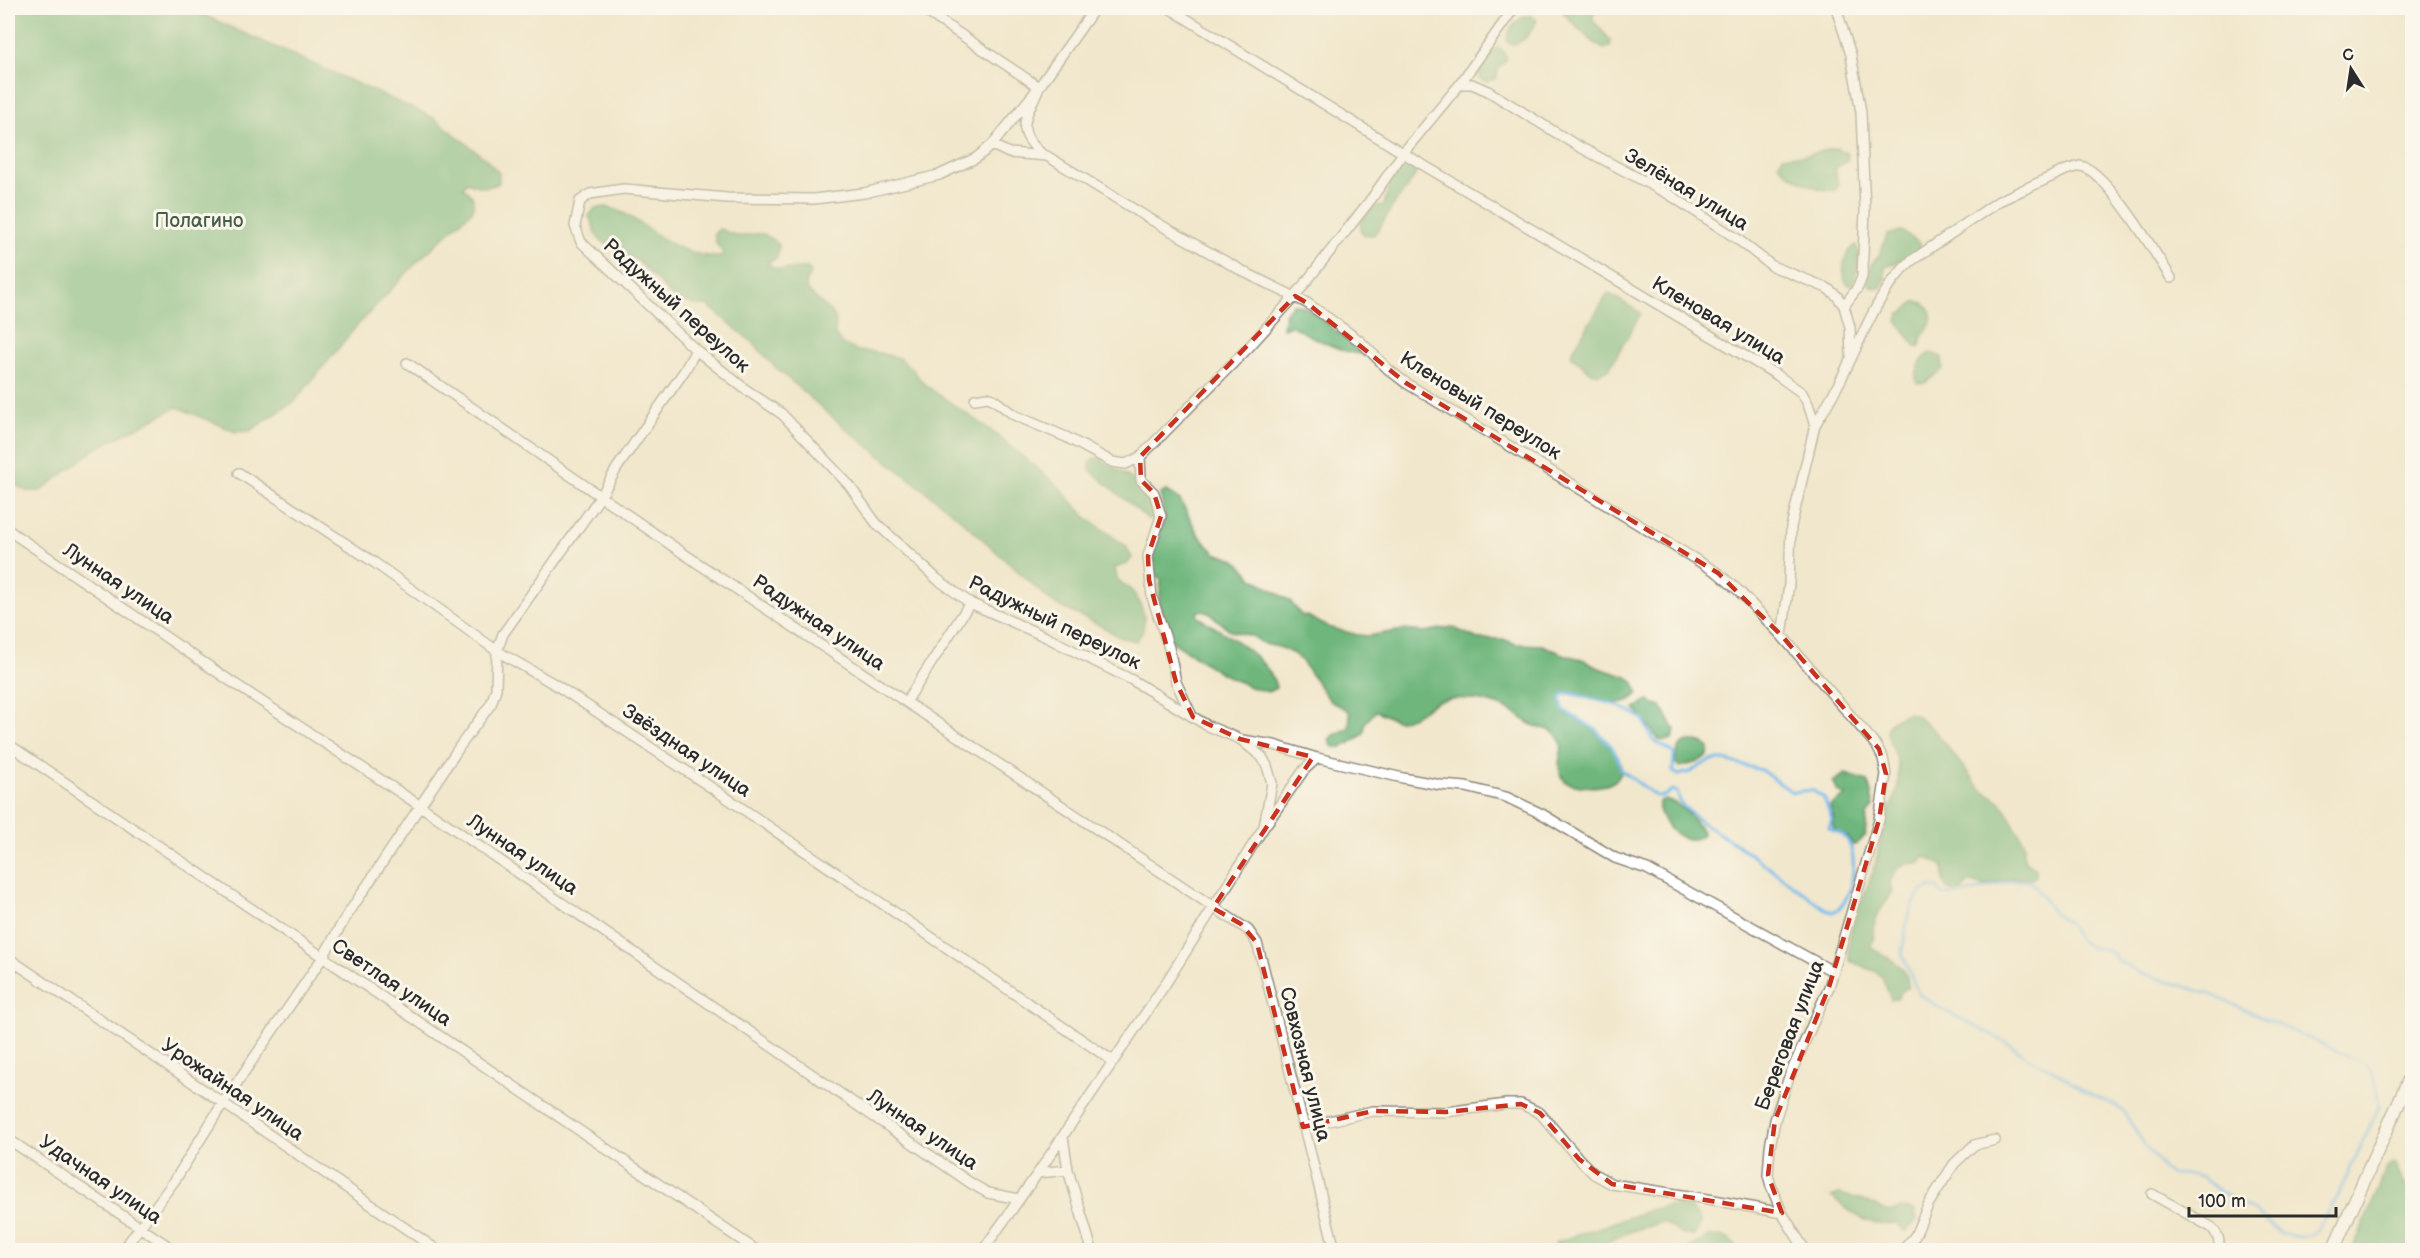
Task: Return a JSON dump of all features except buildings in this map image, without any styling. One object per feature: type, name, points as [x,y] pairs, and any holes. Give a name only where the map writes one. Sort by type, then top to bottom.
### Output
[{"type":"street","points":[[921,8],[1039,87]]},
{"type":"street","points":[[992,145],[1039,87],[1095,8]]},
{"type":"street","name":"Кленовая улица","points":[[1169,8],[1403,153],[1794,387],[1806,399],[1815,425]]},
{"type":"street","points":[[975,399],[993,399],[1014,415],[1066,437],[1112,462],[1126,464],[1140,457],[1249,347],[1295,296],[1372,198],[1403,153],[1460,84],[1514,8]]},
{"type":"street","points":[[1836,8],[1858,83],[1862,112],[1865,211],[1862,277],[1858,287],[1844,306],[1850,327],[1851,359]]},
{"type":"street","name":"Зелёная улица","points":[[1460,84],[1472,84],[1488,91],[1576,145],[1670,195],[1736,238],[1772,266],[1827,288],[1844,306]]},
{"type":"street","points":[[1039,87],[1025,122],[1025,130],[1027,140],[1043,155]]},
{"type":"street","name":"Кленовый переулок","points":[[992,145],[1009,153],[1043,155],[1246,273],[1295,296],[1360,341],[1389,370],[1406,383],[1718,573],[1739,591],[1782,636],[1860,724],[1883,758]]},
{"type":"street","name":"Радужный переулок","points":[[983,1251],[1063,1137],[1264,827],[1271,797],[1270,774],[1262,757],[1240,739],[1222,733],[1132,680],[1046,637],[970,603],[937,579],[876,523],[849,485],[782,414],[745,389],[696,350],[635,290],[586,248],[576,230],[580,201],[599,191],[633,190],[778,200],[837,197],[939,175],[976,158],[992,145]]},
{"type":"street","points":[[1782,636],[1789,584],[1791,521],[1815,425],[1889,283],[1911,261],[2000,201],[2077,166],[2089,168],[2118,200],[2141,230],[2171,278]]},
{"type":"street","points":[[123,1251],[175,1180],[223,1102],[323,957],[344,920],[494,699],[497,651],[508,626],[601,496],[616,468],[685,370],[696,350]]},
{"type":"street","name":"Радужная улица","points":[[407,363],[693,560],[1213,908]]},
{"type":"street","points":[[1140,457],[1141,480],[1154,493],[1161,516],[1149,556],[1152,597],[1176,682],[1193,717]]},
{"type":"street","name":"Звёздная улица","points":[[239,473],[375,563],[497,651],[556,685],[722,794],[1113,1061]]},
{"type":"street","name":"Лунная улица","points":[[8,530],[422,807],[972,1184],[988,1193],[1019,1199]]},
{"type":"street","points":[[906,702],[970,603]]},
{"type":"street","points":[[1240,739],[1274,745],[1317,758],[1403,778],[1466,787],[1506,797],[1542,814],[1615,858],[1647,869],[1834,972]]},
{"type":"street","name":"Светлая улица","points":[[8,744],[756,1251]]},
{"type":"street","points":[[1264,827],[1304,770],[1317,758]]},
{"type":"street","name":"Береговая улица","points":[[1805,1251],[1782,1213],[1768,1175],[1769,1155],[1775,1120],[1789,1077],[1834,972],[1881,811],[1886,774],[1883,758]]},
{"type":"street","name":"Совхозная улица","points":[[1213,908],[1241,924],[1253,936],[1257,944],[1335,1251]]},
{"type":"street","name":"Урожайная улица","points":[[8,958],[223,1102],[437,1251]]},
{"type":"street","points":[[2333,1251],[2412,1073]]},
{"type":"street","points":[[1303,1127],[1373,1111],[1457,1111],[1521,1104],[1540,1113],[1594,1174],[1612,1184],[1782,1213]]},
{"type":"street","points":[[1063,1137],[1068,1170],[1092,1251]]},
{"type":"street","name":"Удачная улица","points":[[8,1139],[174,1251]]},
{"type":"street","points":[[1903,1251],[1915,1236],[1926,1209],[1954,1164],[1974,1145],[1995,1140]]},
{"type":"street","points":[[1038,1173],[1068,1170]]},
{"type":"street","points":[[2152,1194],[2211,1227],[2218,1236],[2220,1246],[2218,1251]]},
{"type":"highlighted area","points":[[1295,296],[1307,303],[1406,383],[1718,573],[1782,636],[1879,749],[1886,774],[1879,820],[1829,987],[1775,1120],[1768,1175],[1782,1213],[1612,1184],[1579,1159],[1540,1113],[1521,1104],[1446,1112],[1373,1111],[1303,1127],[1257,943],[1241,924],[1213,908],[1313,757],[1240,739],[1193,717],[1176,682],[1149,580],[1148,556],[1161,516],[1154,493],[1141,480],[1140,457]]},
{"type":"green space","name":"Полагино","points":[[8,8],[188,8],[434,118],[486,159],[499,173],[499,183],[483,187],[467,182],[463,187],[473,197],[473,210],[418,261],[356,327],[294,402],[250,431],[236,432],[177,407],[95,449],[41,491],[26,491],[8,481]]},
{"type":"green space","points":[[1565,8],[1603,8],[1594,14],[1592,19],[1611,41],[1610,47],[1604,49],[1588,38],[1563,12]]},
{"type":"green space","points":[[1524,16],[1531,16],[1537,20],[1523,40],[1510,44],[1507,38],[1510,31],[1514,24]]},
{"type":"green space","points":[[1496,48],[1501,48],[1507,59],[1498,69],[1497,78],[1486,82],[1479,78],[1480,65]]},
{"type":"green space","points":[[1837,148],[1848,154],[1847,161],[1835,168],[1838,184],[1836,190],[1822,189],[1805,183],[1789,174],[1778,164],[1783,156],[1804,155]]},
{"type":"green space","points":[[1406,162],[1416,165],[1418,170],[1416,175],[1376,232],[1373,235],[1364,235],[1361,231],[1361,221],[1374,206],[1384,205],[1391,182]]},
{"type":"green space","points":[[607,207],[626,215],[670,243],[700,255],[721,257],[723,253],[716,243],[714,234],[719,229],[740,236],[765,235],[779,245],[777,258],[767,262],[772,266],[781,270],[808,268],[811,273],[807,279],[806,289],[833,314],[836,321],[835,335],[842,344],[858,351],[875,352],[899,358],[925,385],[992,431],[1056,484],[1087,518],[1126,546],[1132,558],[1127,564],[1115,568],[1117,578],[1136,596],[1142,609],[1143,629],[1136,641],[1119,637],[1053,603],[957,516],[846,429],[775,367],[753,343],[707,305],[696,305],[675,299],[637,260],[625,257],[598,238],[589,216],[595,208]]},
{"type":"green space","points":[[1901,231],[1920,243],[1921,249],[1885,266],[1885,280],[1881,288],[1872,287],[1868,282],[1870,265],[1879,256],[1887,235]]},
{"type":"green space","points":[[1856,245],[1859,264],[1853,284],[1848,285],[1844,275],[1844,264],[1848,253]]},
{"type":"green space","points":[[1608,293],[1641,313],[1609,369],[1597,374],[1589,371],[1572,357],[1571,353]]},
{"type":"green space","points":[[1917,301],[1926,305],[1931,320],[1928,330],[1921,338],[1920,347],[1917,348],[1897,321],[1899,314]]},
{"type":"green space","points":[[1293,304],[1314,312],[1344,338],[1363,348],[1363,353],[1357,354],[1338,348],[1291,325],[1283,328],[1285,314]]},
{"type":"green space","points":[[1931,353],[1942,357],[1943,369],[1925,383],[1917,383],[1916,375],[1919,366]]},
{"type":"green space","points":[[1094,458],[1099,458],[1116,468],[1146,491],[1156,509],[1156,518],[1149,520],[1090,470],[1090,462]]},
{"type":"green space","points":[[1166,491],[1180,500],[1198,534],[1215,553],[1236,560],[1253,578],[1290,601],[1301,615],[1328,627],[1368,636],[1403,630],[1424,632],[1452,627],[1478,639],[1503,639],[1516,644],[1542,645],[1627,677],[1634,683],[1638,693],[1632,699],[1624,702],[1605,702],[1569,693],[1564,694],[1561,698],[1563,710],[1566,713],[1594,730],[1610,745],[1619,759],[1621,770],[1618,778],[1611,783],[1589,787],[1565,782],[1559,767],[1562,745],[1556,734],[1530,724],[1503,707],[1466,699],[1439,701],[1403,720],[1394,719],[1376,711],[1365,723],[1364,734],[1343,747],[1333,747],[1329,740],[1332,736],[1349,728],[1350,713],[1330,701],[1301,660],[1294,654],[1279,647],[1264,644],[1252,636],[1231,631],[1209,613],[1202,610],[1197,612],[1198,617],[1256,656],[1272,677],[1276,688],[1268,692],[1250,687],[1217,671],[1169,637],[1159,603],[1161,580],[1154,573],[1152,551],[1165,517],[1160,494]]},
{"type":"green space","points":[[1648,701],[1661,706],[1675,730],[1672,739],[1664,741],[1658,739],[1636,710],[1635,708]]},
{"type":"green space","points":[[1908,713],[1918,716],[1934,730],[1979,787],[2002,803],[2025,845],[2023,853],[2025,861],[2036,869],[2036,876],[2032,879],[2012,878],[1983,886],[1969,881],[1962,891],[1955,892],[1947,889],[1945,885],[1944,866],[1925,857],[1919,864],[1901,867],[1890,883],[1893,891],[1875,919],[1871,945],[1905,972],[1908,987],[1901,992],[1899,997],[1891,1000],[1882,977],[1850,961],[1848,951],[1852,927],[1871,878],[1886,818],[1897,788],[1897,760],[1887,728],[1890,722]]},
{"type":"green space","points":[[1696,741],[1704,743],[1709,748],[1708,755],[1698,762],[1680,767],[1675,763],[1678,749],[1683,744]]},
{"type":"green space","points":[[1845,774],[1868,781],[1874,807],[1867,815],[1865,836],[1853,845],[1848,837],[1835,830],[1832,825],[1834,820],[1830,806],[1846,795],[1838,792],[1833,782]]},
{"type":"green space","points":[[1665,799],[1677,804],[1687,813],[1703,834],[1688,839],[1673,832],[1659,810],[1659,802]]},
{"type":"green space","points":[[2392,1163],[2396,1164],[2403,1184],[2412,1186],[2412,1250],[2352,1250],[2385,1171]]},
{"type":"green space","points":[[1839,1194],[1864,1200],[1888,1212],[1902,1208],[1911,1209],[1915,1211],[1917,1221],[1905,1232],[1897,1223],[1869,1221],[1854,1214],[1831,1197]]},
{"type":"green space","points":[[1677,1204],[1689,1208],[1697,1216],[1701,1224],[1694,1235],[1683,1235],[1663,1222],[1627,1233],[1591,1250],[1554,1250],[1556,1242],[1653,1209]]},
{"type":"green space","points":[[1721,1236],[1741,1250],[1685,1250],[1709,1237]]},
{"type":"waterway","points":[[1569,693],[1614,704],[1643,719],[1652,739],[1674,753],[1673,771],[1678,775],[1690,772],[1710,760],[1724,760],[1761,770],[1792,792],[1812,790],[1824,798],[1832,820],[1829,828],[1845,837],[1850,844],[1852,854],[1850,890],[1839,908],[1832,912],[1824,908],[1742,848],[1701,822],[1681,804],[1677,792],[1672,790],[1664,796],[1656,796],[1621,770],[1618,758],[1611,746],[1595,729],[1563,710],[1561,698],[1564,694],[1569,693]]},
{"type":"waterway","points":[[2018,880],[2028,881],[2036,887],[2051,910],[2069,924],[2078,939],[2091,947],[2107,950],[2117,960],[2141,973],[2212,995],[2366,1064],[2376,1084],[2379,1107],[2340,1191],[2317,1230],[2311,1235],[2300,1237],[2282,1234],[2254,1211],[2220,1192],[2203,1178],[2172,1174],[2165,1170],[2146,1147],[2123,1111],[2085,1091],[2048,1067],[2028,1058],[2013,1046],[1938,1007],[1918,993],[1902,953],[1908,917],[1922,891],[1933,887],[1938,888],[1941,894],[1960,894],[2018,880]]}]
